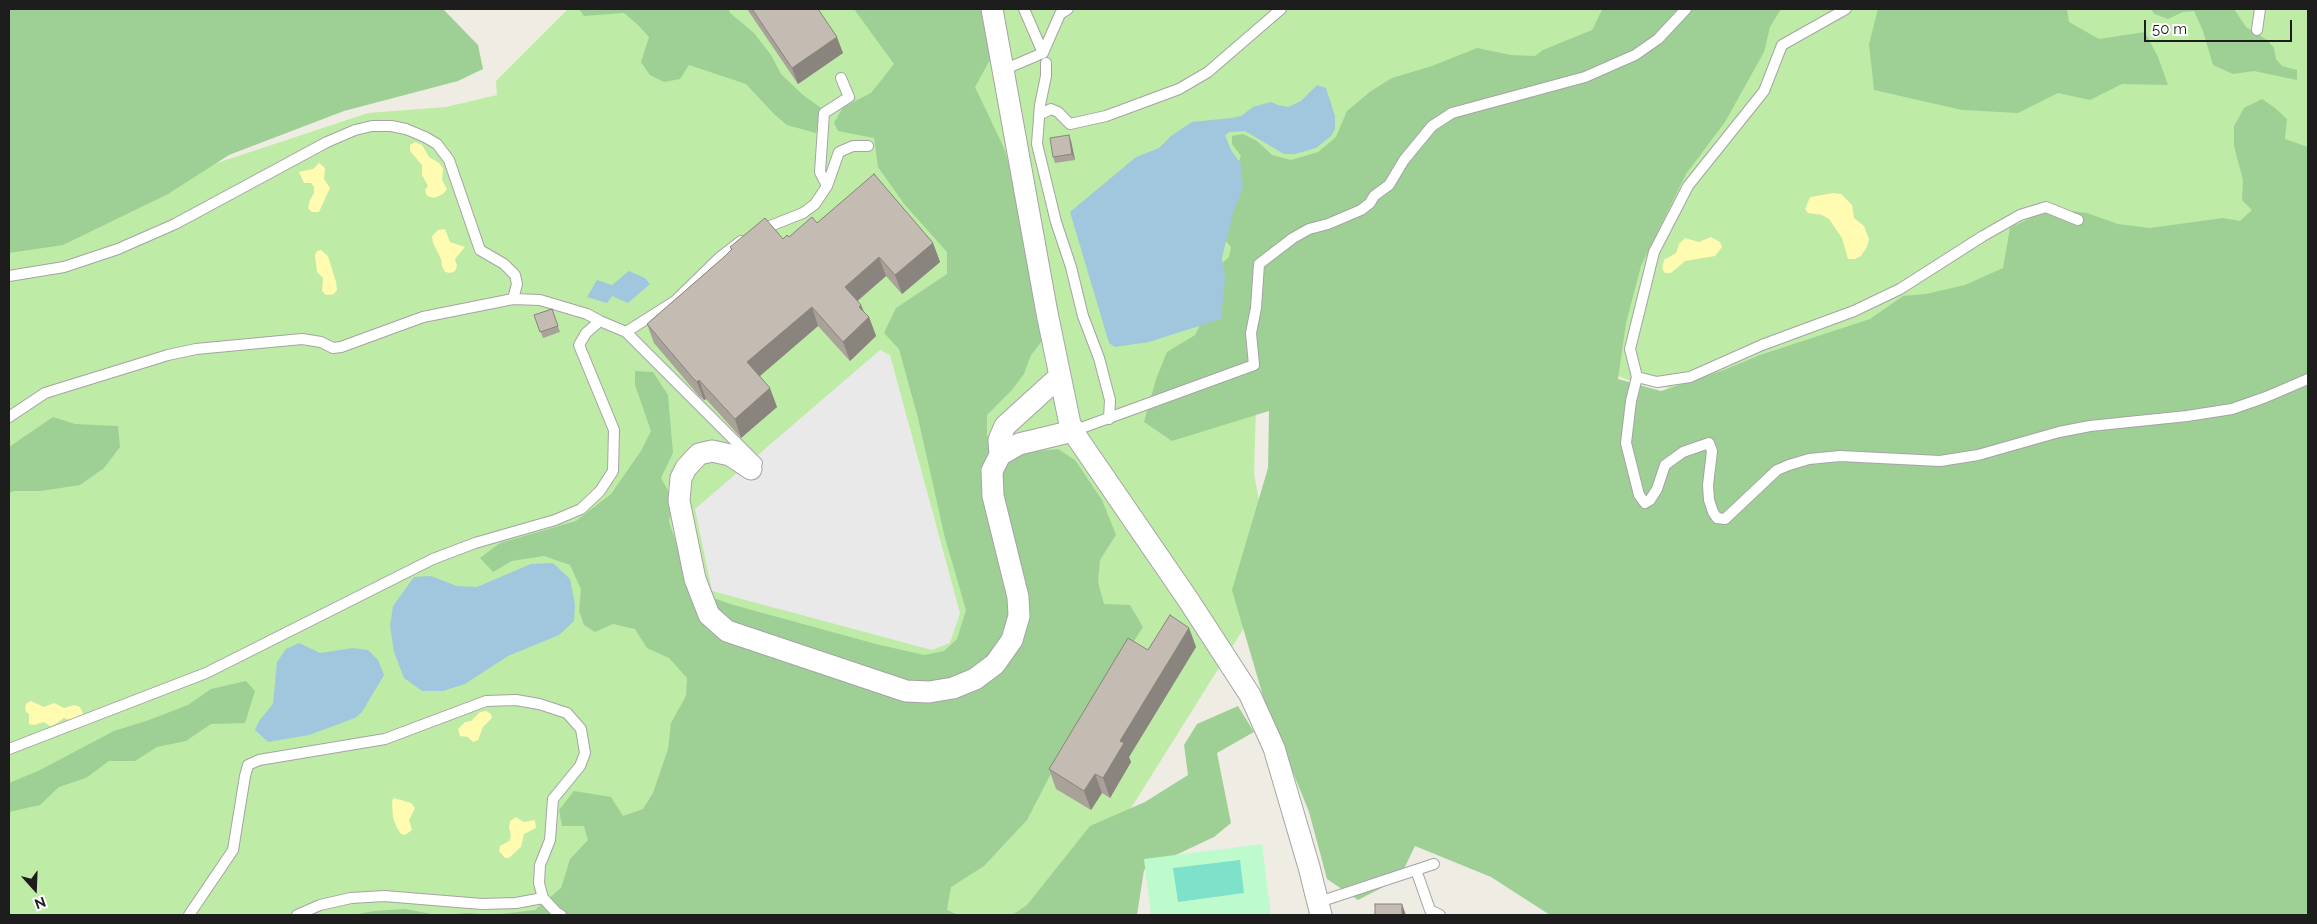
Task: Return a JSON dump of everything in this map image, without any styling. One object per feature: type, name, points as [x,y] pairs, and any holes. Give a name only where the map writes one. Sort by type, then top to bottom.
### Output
[{"type":"street","points":[[992,9],[1060,376],[1073,431],[1250,696],[1274,748],[1320,909]]},
{"type":"street","points":[[1000,455],[998,440],[1005,426],[1060,376]]},
{"type":"street","points":[[754,466],[730,455],[712,451],[699,454],[686,468],[681,478],[679,501],[694,579],[709,615],[727,631],[906,691],[929,692],[953,688],[975,680],[995,664],[1012,640],[1019,616],[1018,597],[993,496],[992,470],[1000,455],[1019,444],[1073,431]]},
{"type":"lane","points":[[1024,9],[1044,58],[1046,76],[1039,115],[1037,144],[1056,222],[1071,267],[1083,316],[1099,358],[1110,400],[1109,419]]},
{"type":"lane","points":[[1044,58],[1060,14],[1068,9]]},
{"type":"lane","points":[[1039,115],[1051,109],[1058,112],[1070,124],[1106,116],[1179,89],[1208,72],[1281,9]]},
{"type":"lane","points":[[1073,431],[1254,365],[1251,333],[1256,308],[1259,264],[1293,238],[1361,210],[1370,203],[1374,196],[1389,185],[1404,160],[1432,126],[1452,113],[1585,76],[1635,55],[1658,39],[1686,9]]},
{"type":"lane","points":[[1846,9],[1782,45],[1764,91],[1688,186],[1654,252],[1630,349],[1637,377],[1631,401],[1626,443],[1639,495],[1645,503],[1650,500],[1656,489],[1665,465],[1683,452],[1709,443],[1712,452],[1708,485],[1710,500],[1713,512],[1717,518],[1724,519],[1778,470],[1809,459],[1840,456],[1940,461],[1978,455],[2059,432],[2090,426],[2187,416],[2232,409],[2266,398],[2308,379]]},
{"type":"lane","points":[[2257,30],[2260,9]]},
{"type":"lane","points":[[1003,70],[1044,58]]},
{"type":"lane","points":[[826,186],[820,172],[824,113],[849,97],[841,78]]},
{"type":"lane","points":[[9,276],[64,267],[118,249],[175,224],[328,142],[355,130],[372,126],[391,126],[425,136],[437,144],[449,160],[480,250],[504,264],[515,274],[518,284],[513,299]]},
{"type":"lane","points":[[626,332],[675,301],[719,258],[746,238],[767,225],[803,213],[815,204],[826,186],[839,152],[853,146],[868,146]]},
{"type":"lane","points":[[1637,377],[1657,382],[1690,377],[1762,345],[1854,311],[1900,289],[1983,236],[2020,215],[2046,207],[2078,220]]},
{"type":"lane","points":[[9,417],[45,393],[168,355],[196,349],[302,339],[321,342],[333,348],[341,347],[423,317],[513,299],[540,300],[588,314],[626,332],[754,466]]},
{"type":"lane","points":[[9,749],[206,673],[433,559],[475,543],[555,520],[581,509],[600,491],[613,471],[614,430],[578,345],[586,333],[600,321]]},
{"type":"lane","points":[[189,915],[233,850],[244,776],[248,765],[258,760],[385,739],[486,701],[516,700],[539,704],[567,713],[581,729],[585,753],[580,766],[553,799],[550,840],[540,865],[539,882],[543,898],[556,912],[562,915]]},
{"type":"lane","points":[[1320,909],[1434,864]]},
{"type":"lane","points":[[1416,870],[1430,910],[1440,915]]},
{"type":"lane","points":[[297,915],[320,905],[351,898],[384,896],[482,904],[516,903],[543,898]]},
{"type":"green space","points":[[9,9],[443,9],[478,45],[483,69],[458,81],[344,111],[229,155],[168,194],[63,245],[9,253]]},
{"type":"green space","points":[[568,9],[2308,9],[2308,419],[2065,437],[1638,384],[1476,319],[1256,407],[1254,474],[1274,580],[1064,915],[9,915],[9,232],[368,113],[446,107],[497,95],[496,81]]},
{"type":"green space","points":[[579,9],[729,9],[730,13],[754,33],[771,55],[781,74],[803,95],[821,108],[816,133],[787,125],[746,84],[689,65],[680,79],[664,82],[650,75],[641,62],[649,37],[638,25],[624,13],[584,16]]},
{"type":"green space","points":[[854,9],[1001,9],[991,58],[975,87],[1004,148],[1013,178],[1035,311],[1042,341],[1031,355],[1024,374],[1012,390],[987,415],[987,435],[992,444],[1024,452],[1058,449],[1075,460],[1102,500],[1116,535],[1100,560],[1098,582],[1104,604],[1130,605],[1143,627],[1058,760],[1027,820],[984,866],[951,887],[947,910],[958,915],[493,915],[535,910],[561,888],[570,859],[588,840],[584,826],[562,826],[559,810],[574,791],[611,797],[623,816],[643,809],[653,793],[668,749],[671,723],[686,696],[687,678],[669,658],[647,648],[635,629],[613,624],[595,632],[584,625],[579,611],[581,589],[570,565],[544,556],[512,561],[493,572],[480,558],[500,543],[576,521],[611,494],[641,451],[651,431],[635,385],[635,371],[653,372],[668,395],[673,453],[661,478],[672,498],[669,522],[677,545],[687,588],[730,604],[876,644],[924,655],[944,651],[957,639],[966,610],[945,538],[918,418],[899,349],[884,333],[896,308],[947,274],[947,252],[905,205],[878,167],[874,138],[838,131],[834,123],[843,107],[871,93],[894,64]]},
{"type":"green space","points":[[1781,9],[1770,27],[1764,52],[1725,122],[1686,174],[1641,266],[1626,323],[1618,379],[1661,391],[1724,370],[1760,355],[1870,319],[1903,296],[1926,294],[1965,285],[2003,268],[2010,228],[2032,217],[2056,209],[2087,213],[2118,224],[2150,228],[2223,218],[2240,221],[2252,210],[2242,200],[2243,180],[2234,146],[2234,126],[2244,108],[2262,99],[2287,119],[2285,139],[2308,147],[2308,915],[1550,915],[1491,877],[1415,846],[1399,879],[1358,900],[1327,879],[1309,812],[1265,703],[1232,590],[1268,468],[1269,411],[1172,441],[1144,422],[1156,379],[1167,352],[1195,335],[1210,305],[1213,272],[1229,257],[1231,247],[1214,227],[1241,156],[1232,144],[1232,136],[1243,134],[1257,141],[1272,155],[1291,160],[1318,152],[1336,137],[1347,111],[1371,91],[1392,78],[1432,66],[1477,48],[1511,55],[1535,56],[1543,50],[1592,30],[1602,10]]},
{"type":"green space","points":[[1878,9],[2067,9],[2069,22],[2099,39],[2145,32],[2158,57],[2168,85],[2122,84],[2090,100],[2058,93],[2018,113],[1962,110],[1874,90],[1869,44]]},
{"type":"green space","points":[[2151,9],[2234,9],[2246,27],[2267,40],[2274,48],[2276,59],[2282,66],[2297,70],[2297,80],[2254,71],[2233,74],[2213,65],[2203,31],[2194,11],[2183,12],[2168,19],[2154,14]]},
{"type":"green space","points":[[53,417],[75,424],[118,426],[120,447],[104,468],[80,485],[41,491],[14,491],[9,493],[9,447]]},
{"type":"green space","points":[[246,681],[255,691],[245,723],[211,724],[186,741],[157,747],[135,761],[109,761],[86,778],[59,787],[40,805],[9,812],[9,783],[38,771],[114,731],[188,705],[211,689]]},
{"type":"green space","points":[[1238,706],[1254,732],[1217,753],[1231,823],[1214,837],[1144,870],[1137,915],[1012,915],[1027,905],[1090,826],[1145,802],[1188,775],[1184,745],[1197,724]]},
{"type":"green space","points":[[1262,844],[1271,915],[1151,915],[1144,859]]},
{"type":"green space","points":[[1240,860],[1244,893],[1178,902],[1173,868]]},
{"type":"green space","points":[[405,909],[437,915],[352,915],[374,911]]},
{"type":"green space","points":[[468,913],[493,915],[446,915]]},
{"type":"sand","points":[[415,142],[422,145],[429,157],[443,168],[442,180],[447,189],[443,194],[434,198],[427,196],[425,190],[428,186],[422,175],[422,165],[410,151],[410,145]]},
{"type":"sand","points":[[319,163],[325,168],[324,179],[330,188],[319,212],[312,212],[308,208],[314,193],[314,187],[311,183],[304,183],[299,172],[313,169]]},
{"type":"sand","points":[[1833,193],[1841,194],[1852,205],[1854,218],[1864,226],[1869,239],[1867,247],[1861,256],[1855,259],[1848,259],[1842,238],[1829,219],[1822,215],[1808,213],[1805,209],[1810,197]]},
{"type":"sand","points":[[445,229],[450,242],[465,247],[455,259],[457,266],[455,271],[450,273],[445,272],[442,266],[432,236],[438,230]]},
{"type":"sand","points":[[1711,237],[1720,242],[1722,247],[1715,256],[1685,261],[1671,273],[1665,273],[1662,269],[1664,260],[1676,253],[1679,244],[1685,238],[1699,242]]},
{"type":"sand","points":[[321,250],[328,256],[336,282],[337,290],[334,294],[326,295],[322,291],[323,278],[317,272],[315,255],[317,251]]},
{"type":"sand","points":[[31,701],[44,707],[54,703],[64,708],[74,705],[80,707],[83,713],[80,719],[74,722],[64,718],[50,726],[44,722],[34,725],[29,724],[29,714],[26,712],[25,707]]},
{"type":"sand","points":[[486,711],[491,714],[492,718],[483,727],[478,740],[473,742],[468,737],[460,736],[458,729],[465,722],[471,721],[480,712]]},
{"type":"sand","points":[[394,798],[411,803],[415,808],[409,820],[412,830],[405,835],[401,834],[393,818],[392,801]]},
{"type":"sand","points":[[516,817],[524,822],[535,820],[536,828],[524,834],[521,847],[509,858],[505,858],[499,851],[500,846],[509,841],[511,836],[510,821]]},
{"type":"shaded area","points":[[880,350],[890,355],[960,613],[950,643],[932,650],[712,591],[695,509]]},
{"type":"water","points":[[1317,85],[1326,88],[1335,116],[1335,129],[1331,136],[1316,148],[1295,154],[1284,154],[1245,131],[1230,132],[1225,135],[1231,150],[1241,164],[1243,188],[1233,213],[1222,258],[1225,278],[1221,319],[1149,342],[1115,347],[1109,343],[1070,212],[1136,157],[1159,148],[1171,136],[1192,122],[1241,116],[1253,107],[1271,102],[1288,107],[1301,101]]},
{"type":"water","points":[[629,271],[645,278],[650,284],[628,303],[612,296],[607,303],[587,297],[597,280],[612,285]]},
{"type":"water","points":[[553,563],[570,579],[575,604],[574,621],[559,635],[508,656],[465,684],[443,691],[422,691],[404,678],[394,652],[390,626],[393,606],[414,577],[431,576],[457,586],[477,587],[531,564]]},
{"type":"water","points":[[299,643],[320,653],[353,648],[368,650],[378,660],[384,675],[362,712],[355,718],[309,735],[268,742],[255,730],[259,721],[273,704],[277,662],[286,649]]},
{"type":"building","points":[[752,9],[818,9],[837,37],[792,68]]},
{"type":"building","points":[[1069,135],[1072,154],[1053,157],[1050,138]]},
{"type":"building","points":[[874,174],[933,243],[895,275],[879,257],[845,287],[861,305],[859,307],[869,317],[843,342],[812,307],[747,362],[770,388],[735,419],[699,380],[697,382],[692,377],[647,324],[724,257],[732,249],[730,247],[765,218],[783,239],[787,235],[789,237],[812,217],[817,223]]},
{"type":"building","points":[[552,309],[558,326],[540,332],[534,315]]},
{"type":"building","points":[[1170,615],[1189,628],[1120,741],[1124,743],[1103,778],[1095,774],[1084,791],[1049,769],[1128,638],[1148,650]]},
{"type":"building","points":[[1375,904],[1402,904],[1402,915],[1375,915]]}]
